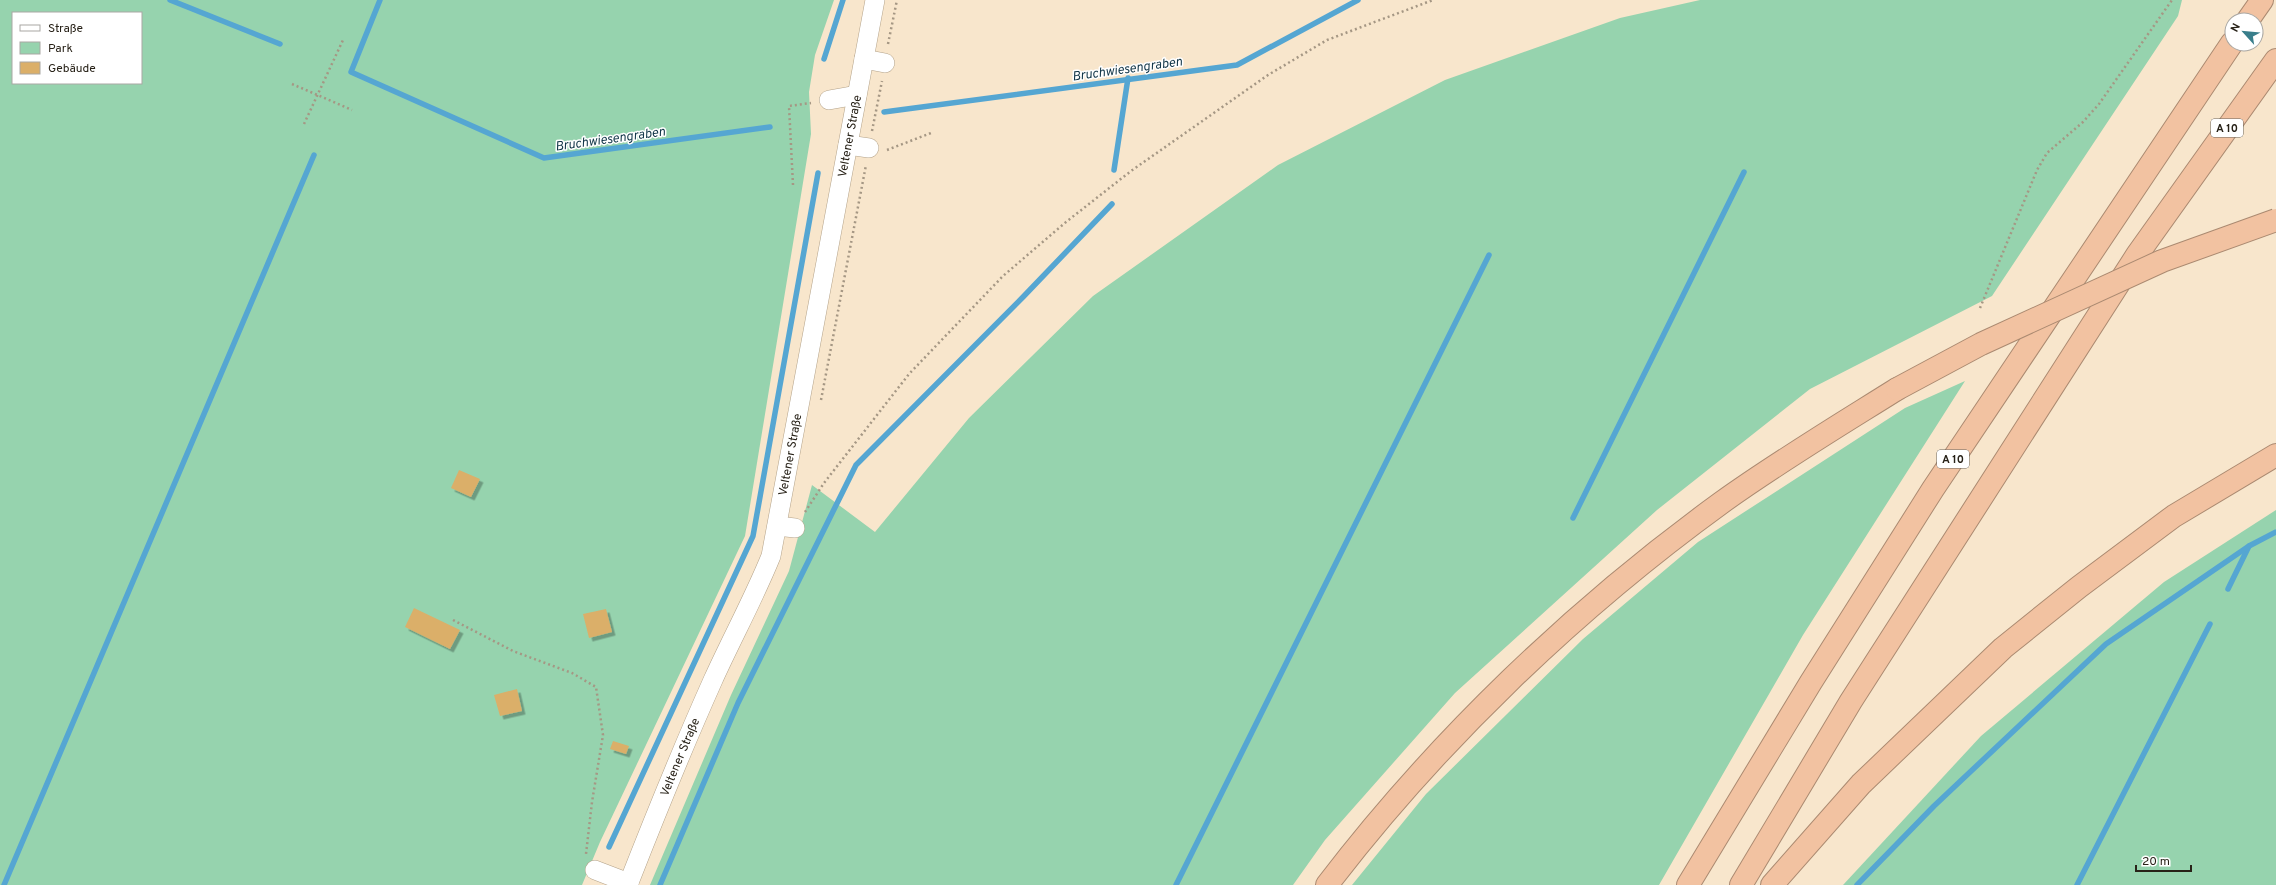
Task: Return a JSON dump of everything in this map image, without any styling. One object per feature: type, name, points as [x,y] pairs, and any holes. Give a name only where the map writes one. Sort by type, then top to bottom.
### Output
[{"type":"highway","points":[[2254,12],[2262,0]]},
{"type":"highway","name":"A 10","points":[[1688,885],[1811,682],[1933,489],[2226,52]]},
{"type":"highway","name":"A 10","points":[[1741,885],[1851,701],[2128,268],[2276,60]]},
{"type":"highway","points":[[1328,885],[1415,778],[1520,672],[1578,619],[1720,504],[1804,447],[1897,389],[1981,344],[2162,261],[2276,220]]},
{"type":"highway","points":[[1772,885],[1861,784],[2003,648],[2079,587],[2174,516],[2276,454]]},
{"type":"street","name":"Veltener Straße","points":[[628,884],[653,820],[714,679],[786,527],[848,145],[875,0]]},
{"type":"street","points":[[864,59],[885,63]]},
{"type":"street","points":[[829,100],[857,95]]},
{"type":"street","points":[[848,145],[877,150]]},
{"type":"street","points":[[595,870],[628,884]]},
{"type":"path","points":[[786,527],[824,483],[909,374],[1003,276],[1066,222],[1131,171],[1268,75],[1327,40],[1433,0]]},
{"type":"path","points":[[1980,308],[2038,170],[2047,153],[2083,122],[2099,104],[2172,0]]},
{"type":"path","points":[[304,124],[343,40]]},
{"type":"path","points":[[292,84],[352,110]]},
{"type":"path","points":[[793,185],[789,106],[829,100]]},
{"type":"path","points":[[877,150],[931,133]]},
{"type":"path","points":[[453,620],[513,651],[572,673],[596,687],[603,735],[585,851],[595,870]]},
{"type":"green space","points":[[0,0],[834,0],[815,55],[809,92],[811,134],[745,536],[600,842],[582,885],[0,885]]},
{"type":"green space","points":[[1700,0],[2182,0],[2178,16],[1992,296],[1810,389],[1657,510],[1455,693],[1325,840],[1293,885],[650,885],[731,695],[789,571],[812,485],[875,532],[969,418],[1093,296],[1278,165],[1445,80],[1620,18]]},
{"type":"green space","points":[[1965,381],[1803,635],[1659,885],[1352,885],[1426,794],[1583,639],[1698,542],[1905,408]]},
{"type":"green space","points":[[2276,510],[2276,885],[1843,885],[1981,736],[2164,582]]},
{"type":"building","points":[[459,470],[480,479],[471,497],[451,488]]},
{"type":"building","points":[[414,608],[460,630],[450,649],[405,627]]},
{"type":"building","points":[[606,609],[612,632],[589,638],[583,614]]},
{"type":"building","points":[[517,689],[522,711],[500,716],[494,695]]},
{"type":"building","points":[[613,741],[629,746],[626,754],[610,749]]},
{"type":"waterway","name":"Bruchwiesengraben","points":[[170,0],[280,44]]},
{"type":"waterway","name":"Bruchwiesengraben","points":[[380,0],[351,72],[544,158],[770,127]]},
{"type":"waterway","points":[[824,59],[843,0]]},
{"type":"waterway","name":"Bruchwiesengraben","points":[[884,112],[1237,65],[1358,0]]},
{"type":"waterway","points":[[1114,170],[1128,78]]},
{"type":"waterway","points":[[4,885],[314,155]]},
{"type":"waterway","points":[[1573,518],[1744,172]]},
{"type":"waterway","points":[[609,847],[753,536],[818,173]]},
{"type":"waterway","points":[[660,885],[738,703],[856,465],[1024,296],[1112,204]]},
{"type":"waterway","points":[[1176,885],[1489,255]]},
{"type":"waterway","points":[[1857,885],[1934,806],[2106,644],[2249,546],[2276,532]]},
{"type":"waterway","points":[[2228,589],[2249,546]]},
{"type":"waterway","points":[[2077,885],[2210,624]]}]
